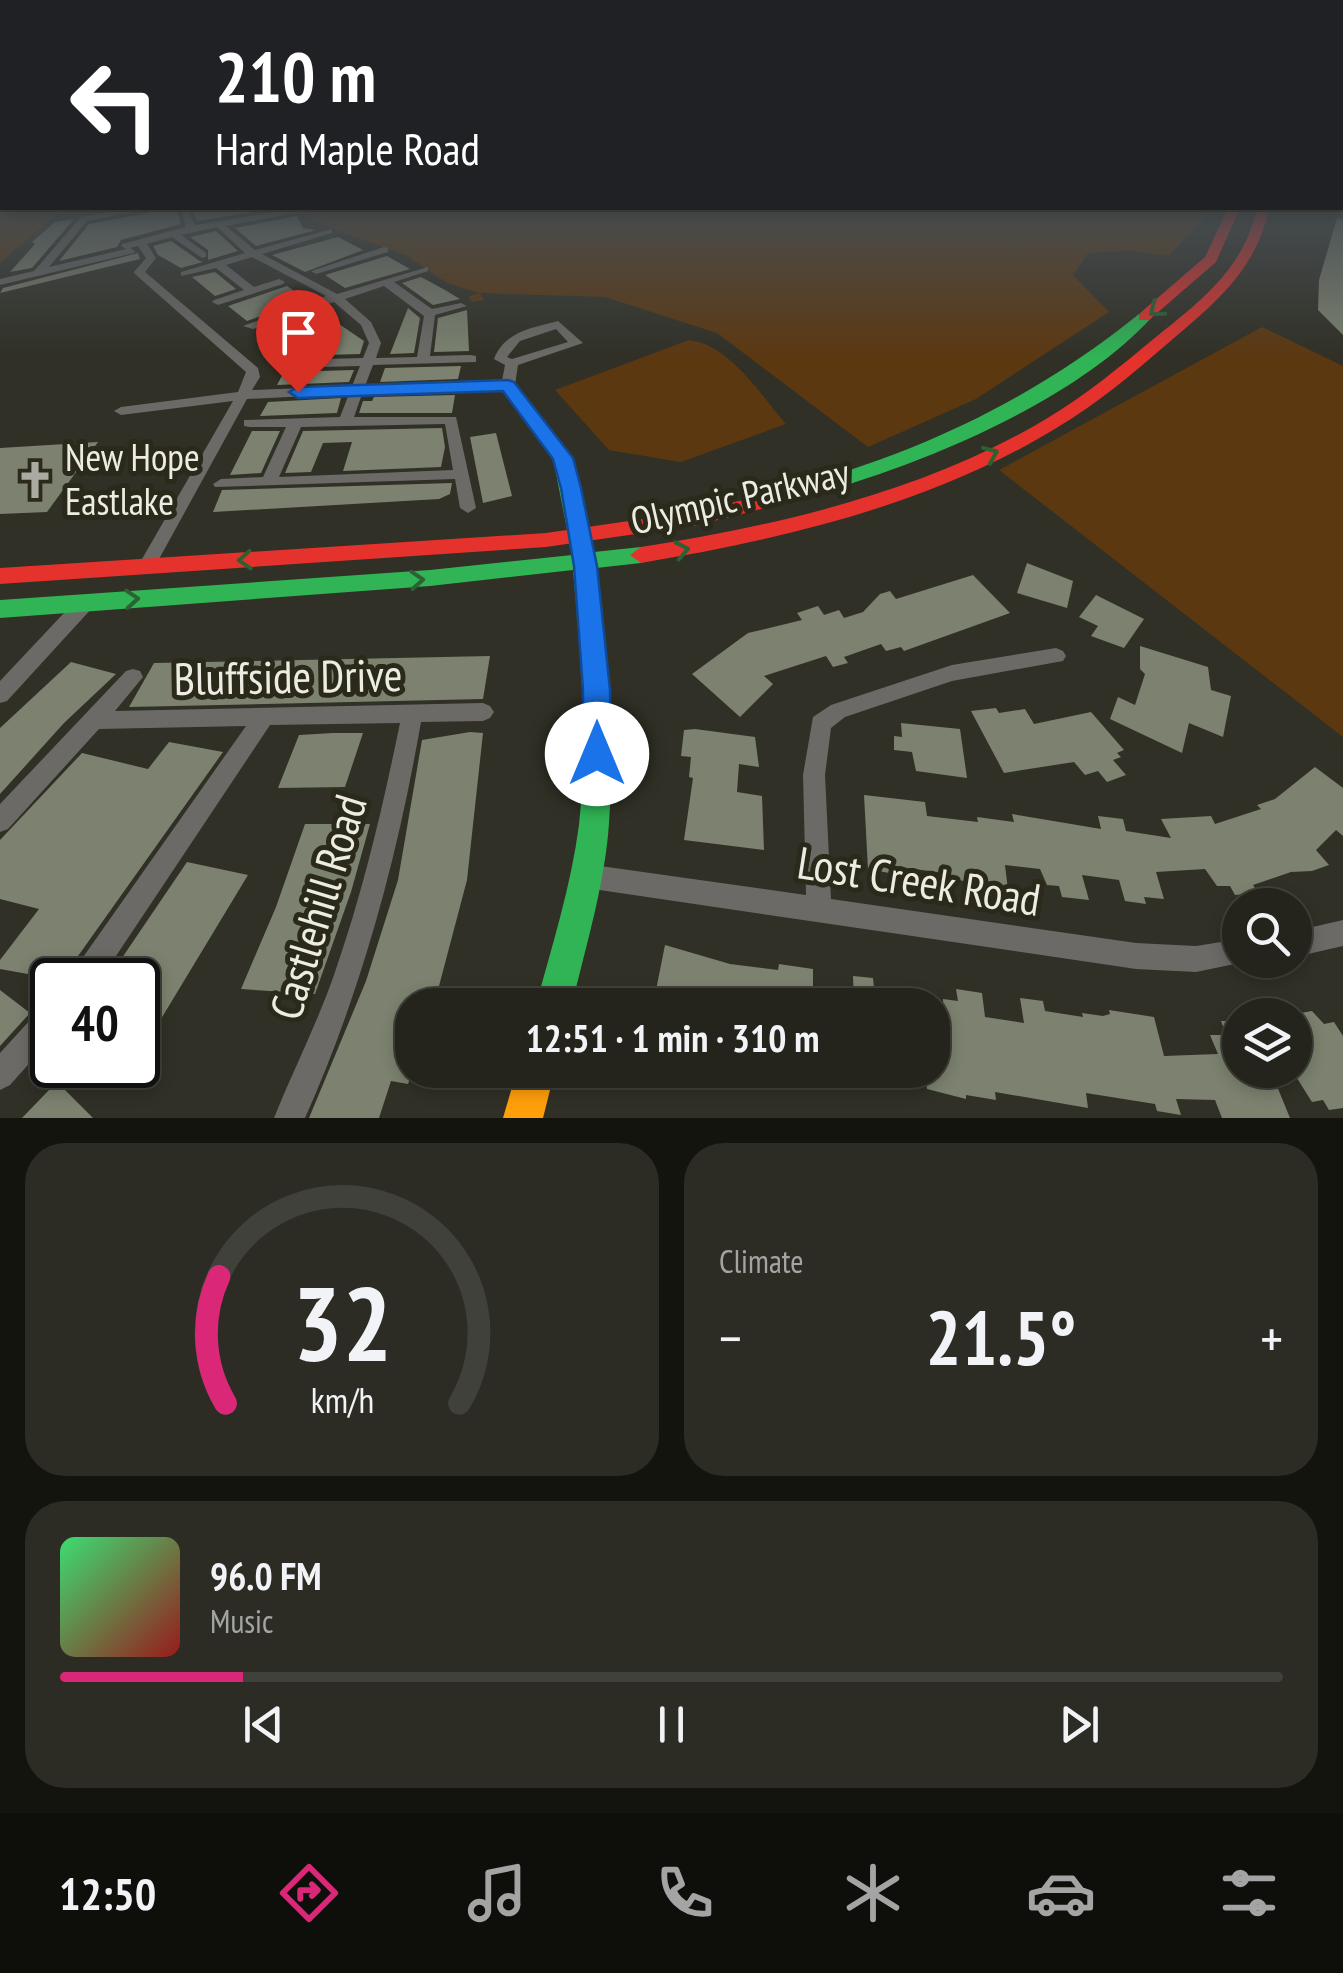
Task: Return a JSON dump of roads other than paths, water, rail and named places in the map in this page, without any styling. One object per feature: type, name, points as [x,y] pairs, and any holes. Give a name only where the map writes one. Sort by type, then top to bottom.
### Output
[{"type":"main road","name":"Olympic Parkway","points":[[0,576],[581,536],[698,518],[840,482],[988,426],[1105,351],[1173,296],[1214,253]]},
{"type":"main road","name":"Olympic Parkway","points":[[0,609],[585,566],[715,544],[858,507],[1012,445],[1053,423],[1135,364],[1216,295],[1246,253]]},
{"type":"main road","points":[[510,374],[563,458],[581,536],[597,690],[597,754],[586,876],[558,988]]},
{"type":"main road","points":[[523,1118],[531,1088]]},
{"type":"street","points":[[39,272],[55,253]]},
{"type":"street","points":[[1,282],[106,253]]},
{"type":"street","points":[[143,253],[151,258],[139,272],[253,371],[147,566]]},
{"type":"street","points":[[185,274],[256,253]]},
{"type":"street","points":[[262,253],[365,318],[375,343],[346,419]]},
{"type":"street","points":[[316,271],[373,253]]},
{"type":"street","points":[[326,256],[340,263]]},
{"type":"street","points":[[218,264],[252,291]]},
{"type":"street","points":[[249,326],[424,269]]},
{"type":"street","points":[[384,281],[429,313],[461,306]]},
{"type":"street","points":[[218,302],[278,282]]},
{"type":"street","points":[[423,360],[429,313]]},
{"type":"street","points":[[121,411],[242,396],[357,390],[510,374],[553,350],[577,343],[576,339],[558,325],[514,338],[502,349],[500,359],[510,374]]},
{"type":"street","points":[[534,332],[553,350]]},
{"type":"street","points":[[282,364],[471,359]]},
{"type":"street","points":[[249,423],[451,420],[468,508]]},
{"type":"street","points":[[270,481],[296,421]]},
{"type":"street","points":[[221,484],[462,474]]},
{"type":"street","points":[[0,695],[86,602]]},
{"type":"street","points":[[819,909],[814,775],[821,723],[838,711],[952,673],[1056,656]]},
{"type":"street","points":[[0,821],[133,678]]},
{"type":"street","name":"Bluffside Drive","points":[[94,720],[483,712]]},
{"type":"street","name":"Castlehill Road","points":[[289,1118],[312,1070],[366,930],[392,825],[412,716]]},
{"type":"street","points":[[99,958],[263,718]]},
{"type":"street","name":"Lost Creek Road","points":[[586,876],[1136,956],[1196,958],[1222,954]]},
{"type":"street","points":[[1312,940],[1343,934]]},
{"type":"street","points":[[0,1075],[30,1042]]},
{"type":"place","name":"New Hope Eastlake","points":[[35,480]]}]
